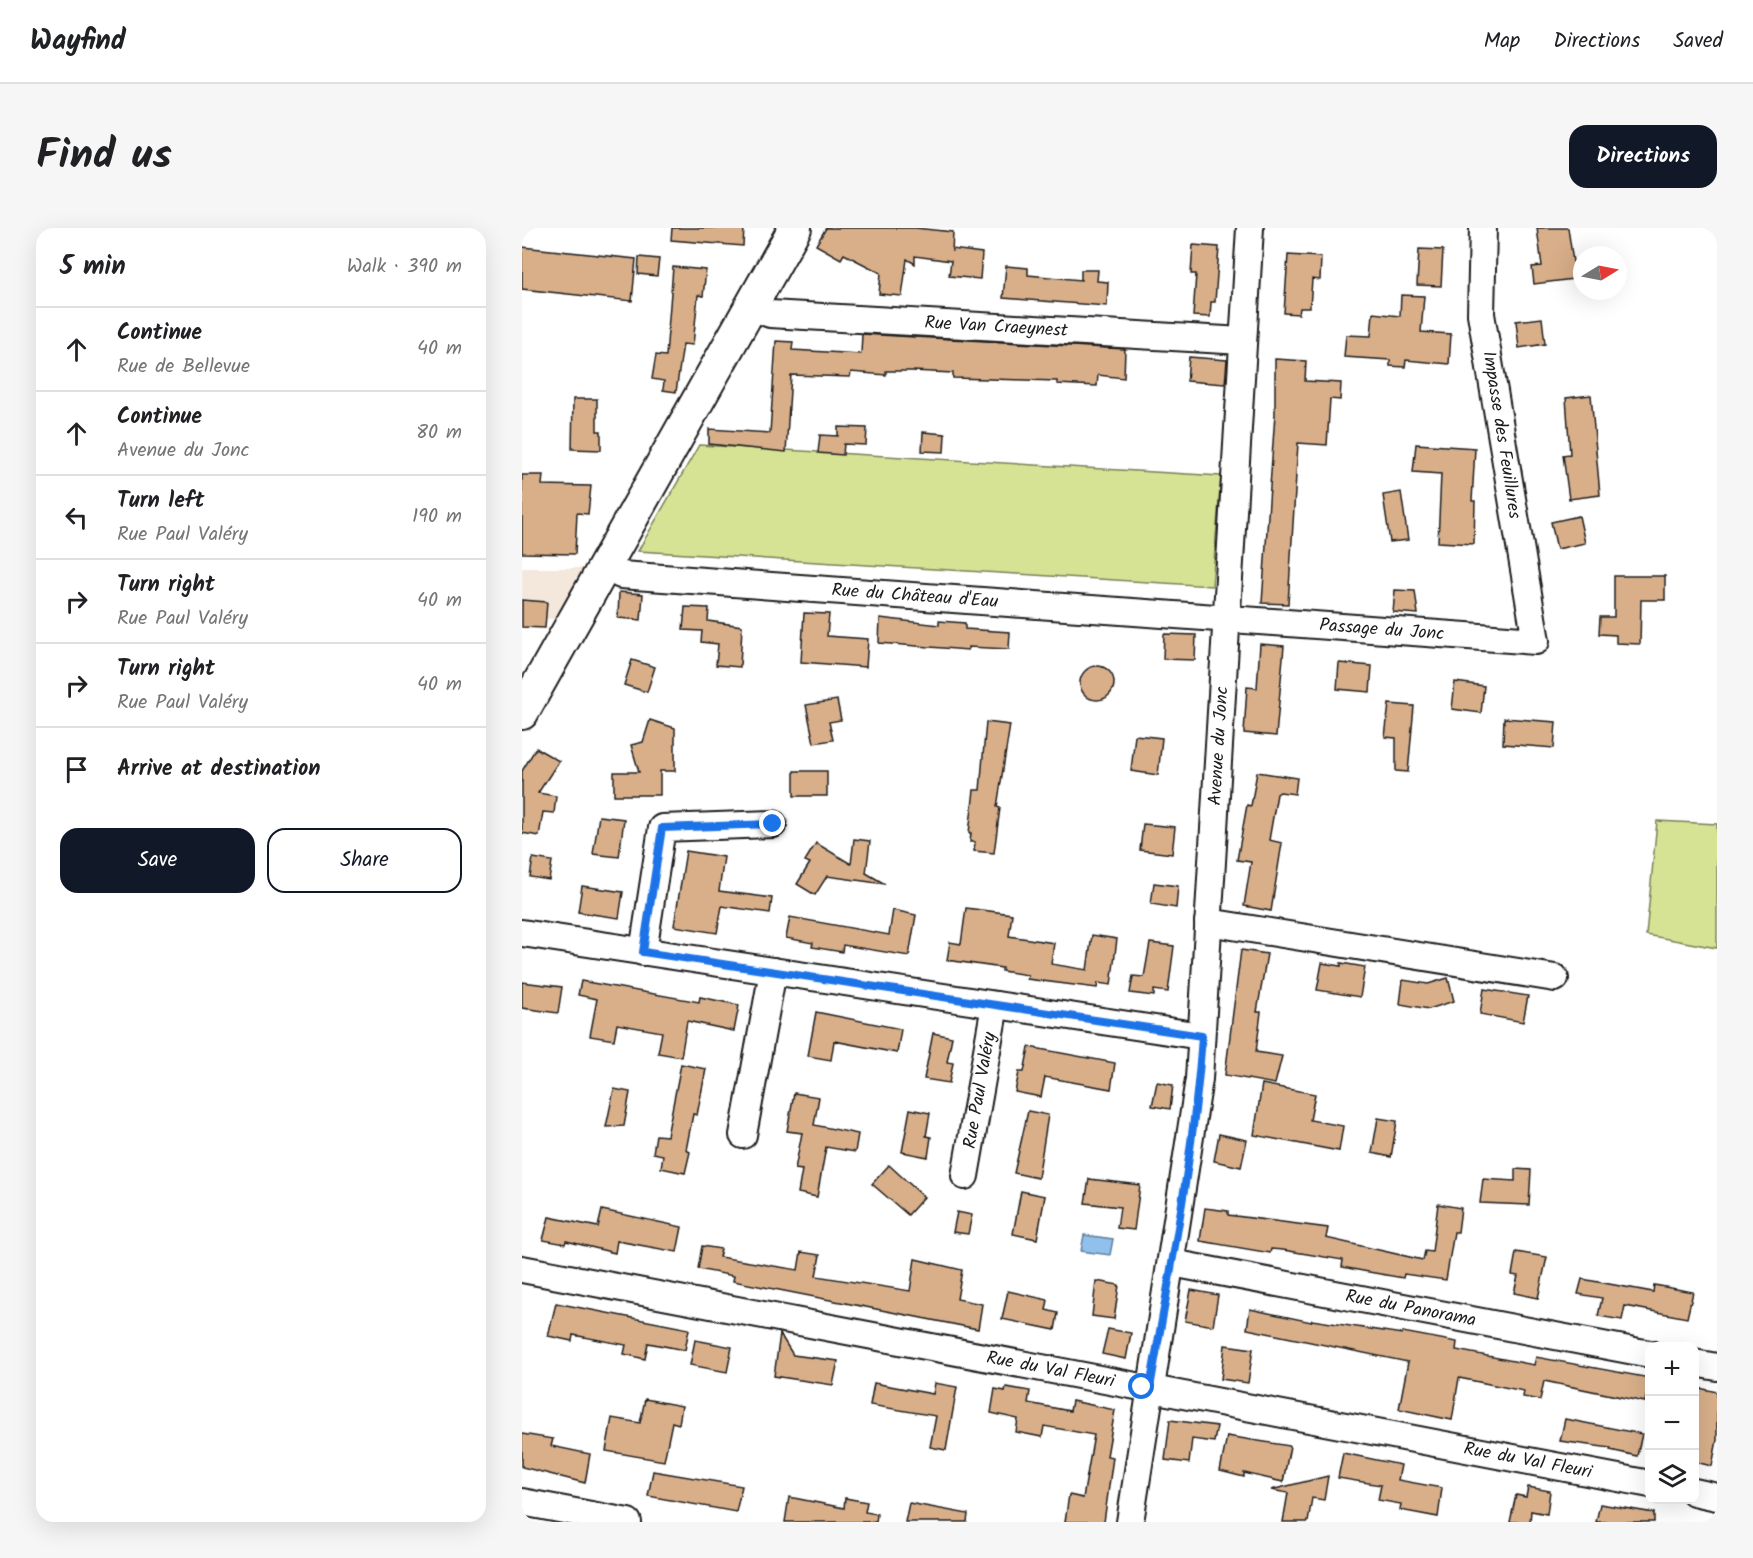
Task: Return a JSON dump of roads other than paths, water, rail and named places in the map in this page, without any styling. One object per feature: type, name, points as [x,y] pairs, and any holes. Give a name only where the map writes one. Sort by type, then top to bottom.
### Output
[{"type":"main road","points":[[522,713],[795,228]]},
{"type":"street","name":"Avenue du Jonc","points":[[1130,1522],[1196,1102],[1202,1036],[1250,228]]},
{"type":"street","name":"Impasse des Feuillures","points":[[1483,228],[1481,314],[1536,641]]},
{"type":"street","name":"Rue Van Craeynest","points":[[750,306],[770,314],[1243,341]]},
{"type":"street","name":"Rue du Château d'Eau","points":[[604,566],[621,575],[1226,619]]},
{"type":"street","name":"Passage du Jonc","points":[[1226,619],[1536,641]]},
{"type":"street","points":[[643,952],[662,828],[773,824]]},
{"type":"street","points":[[1208,922],[1555,978]]},
{"type":"street","points":[[522,933],[1202,1036]]},
{"type":"street","points":[[743,1134],[773,971]]},
{"type":"street","name":"Rue Paul Valéry","points":[[965,1176],[995,1005]]},
{"type":"street","name":"Rue du Panorama","points":[[1172,1263],[1645,1353]]},
{"type":"street","name":"Rue du Val Fleuri","points":[[522,1269],[1645,1483]]},
{"type":"street","points":[[1699,1364],[1717,1367]]},
{"type":"street","points":[[1699,1493],[1717,1497]]},
{"type":"street","points":[[522,1502],[628,1522]]},
{"type":"water","points":[[1084,1235],[1113,1239],[1110,1255],[1081,1251]]}]
